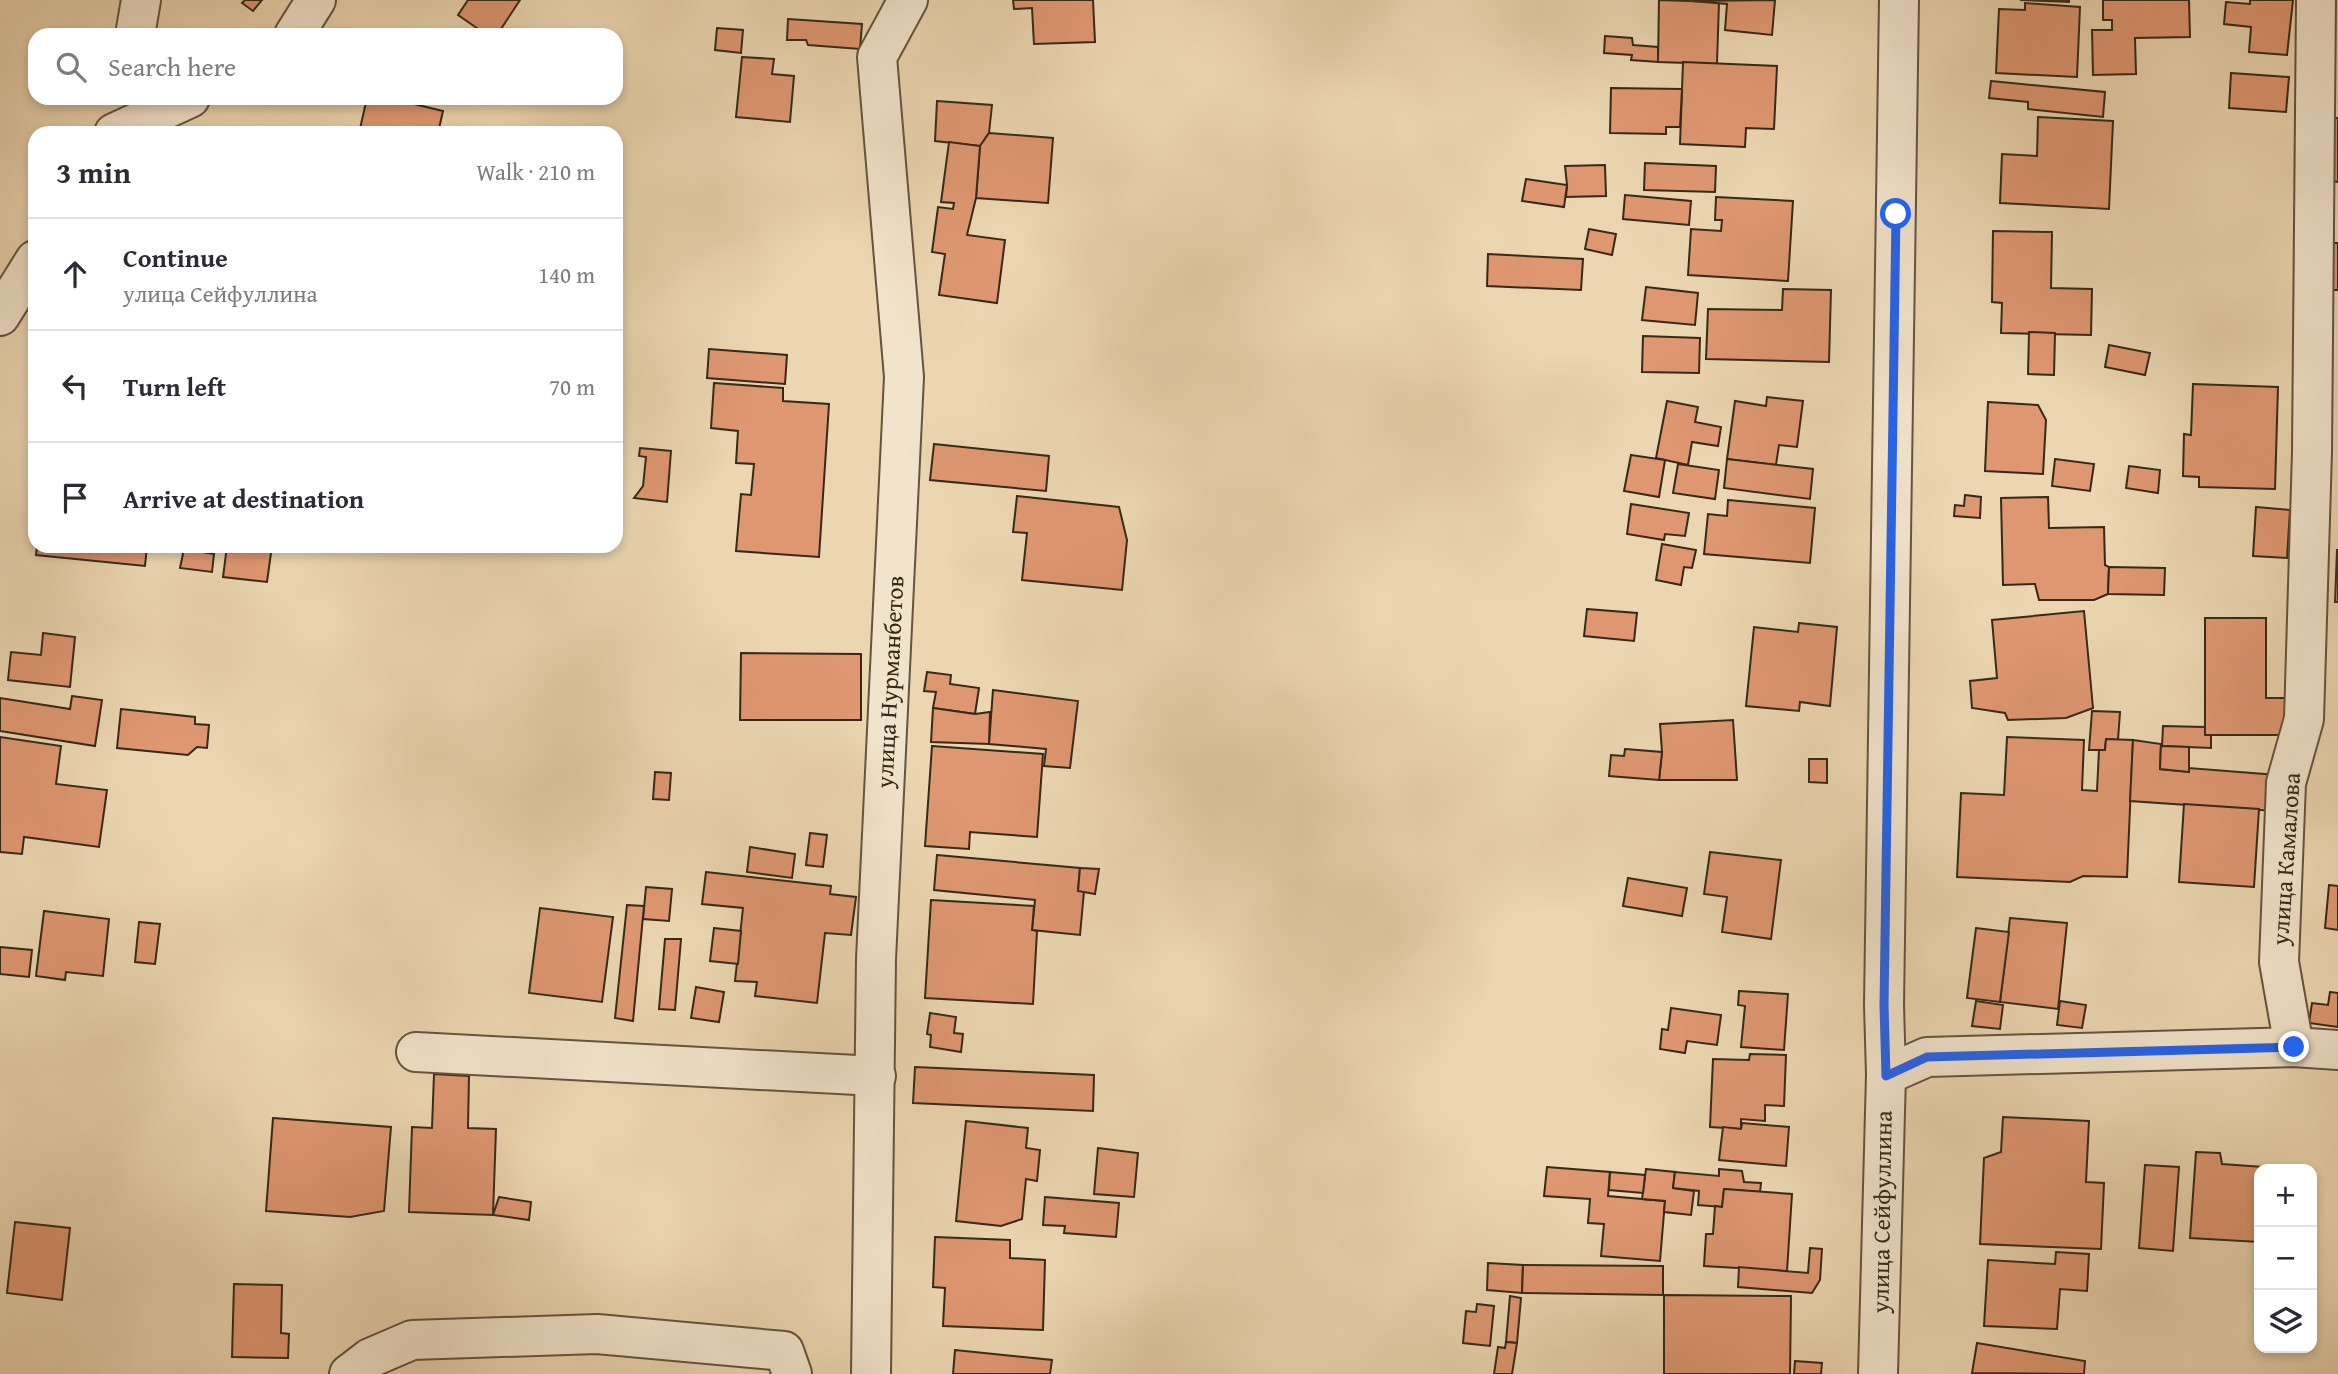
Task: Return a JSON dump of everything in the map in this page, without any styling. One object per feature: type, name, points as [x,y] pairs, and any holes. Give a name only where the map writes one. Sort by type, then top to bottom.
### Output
[{"type":"street","points":[[136,28],[141,0]]},
{"type":"street","points":[[298,28],[316,0]]},
{"type":"street","name":"улица Нурманбетов","points":[[871,1374],[876,959],[904,377],[877,57],[908,0]]},
{"type":"street","name":"улица Сейфуллина","points":[[1878,1374],[1886,1076],[1884,1005],[1899,0]]},
{"type":"street","name":"улица Камалова","points":[[2294,1047],[2279,962],[2286,783],[2304,719],[2312,452],[2316,0]]},
{"type":"street","points":[[120,120],[168,105]]},
{"type":"street","points":[[0,316],[28,271]]},
{"type":"street","points":[[1886,1076],[1927,1057],[2294,1047],[2338,1050]]},
{"type":"street","points":[[416,1052],[876,1076]]},
{"type":"street","points":[[349,1374],[370,1359],[412,1340],[597,1334],[784,1351],[792,1374]]},
{"type":"building","points":[[245,0],[262,0],[253,11],[242,3]]},
{"type":"building","points":[[468,0],[520,0],[502,28],[477,28],[458,15]]},
{"type":"building","points":[[1013,0],[1093,0],[1095,42],[1034,44],[1032,8],[1014,9]]},
{"type":"building","points":[[1659,0],[1719,2],[1717,64],[1658,62]]},
{"type":"building","points":[[1775,0],[1772,35],[1725,30],[1727,4],[1692,1]]},
{"type":"building","points":[[2020,0],[2069,0],[2069,2]]},
{"type":"building","points":[[2103,0],[2189,0],[2190,37],[2135,38],[2136,74],[2093,75],[2092,30],[2112,30],[2112,20],[2103,20]]},
{"type":"building","points":[[2250,0],[2293,0],[2287,55],[2249,52],[2251,27],[2224,24],[2226,2],[2250,4]]},
{"type":"building","points":[[2025,3],[2080,7],[2077,77],[1996,73],[1999,9],[2025,10]]},
{"type":"building","points":[[788,19],[862,24],[860,49],[808,45],[806,40],[787,40]]},
{"type":"building","points":[[717,28],[743,30],[741,53],[715,50]]},
{"type":"building","points":[[1605,36],[1632,38],[1633,45],[1658,47],[1658,62],[1631,60],[1632,55],[1604,53]]},
{"type":"building","points":[[742,57],[774,59],[772,74],[794,76],[790,122],[736,117]]},
{"type":"building","points":[[1683,62],[1777,66],[1774,129],[1746,128],[1745,147],[1680,144]]},
{"type":"building","points":[[2231,73],[2289,77],[2286,112],[2229,108]]},
{"type":"building","points":[[1991,81],[2105,92],[2103,117],[2028,109],[2028,102],[1989,98]]},
{"type":"building","points":[[1611,88],[1682,89],[1680,127],[1666,127],[1666,134],[1610,133]]},
{"type":"building","points":[[937,101],[992,105],[989,133],[980,146],[935,141]]},
{"type":"building","points":[[365,105],[418,105],[443,111],[440,126],[361,126]]},
{"type":"building","points":[[2038,117],[2113,121],[2109,209],[2000,203],[2002,154],[2037,156]]},
{"type":"building","points":[[2334,118],[2338,118],[2338,182],[2332,181]]},
{"type":"building","points":[[989,133],[1053,138],[1048,203],[976,198],[980,146]]},
{"type":"building","points":[[949,142],[980,146],[976,198],[967,235],[1005,240],[997,303],[939,295],[945,254],[932,252],[938,207],[953,209],[954,203],[941,202]]},
{"type":"building","points":[[1645,163],[1716,166],[1715,192],[1644,190]]},
{"type":"building","points":[[1605,165],[1606,196],[1566,197],[1565,166]]},
{"type":"building","points":[[1526,179],[1567,185],[1564,207],[1522,201]]},
{"type":"building","points":[[1625,195],[1691,201],[1689,225],[1623,219]]},
{"type":"building","points":[[1716,197],[1793,201],[1788,281],[1688,275],[1691,229],[1721,231],[1722,220],[1715,220]]},
{"type":"building","points":[[1589,229],[1616,234],[1612,255],[1585,249]]},
{"type":"building","points":[[1993,231],[2052,232],[2051,288],[2092,289],[2091,335],[2001,333],[2002,303],[1992,302]]},
{"type":"building","points":[[2333,243],[2338,243],[2338,290],[2331,290]]},
{"type":"building","points":[[1488,254],[1583,259],[1581,290],[1487,286]]},
{"type":"building","points":[[1646,287],[1698,293],[1695,325],[1642,320]]},
{"type":"building","points":[[1783,289],[1831,290],[1829,362],[1706,359],[1708,309],[1782,310]]},
{"type":"building","points":[[2029,332],[2055,333],[2054,375],[2028,374]]},
{"type":"building","points":[[1643,336],[1700,338],[1699,373],[1642,372]]},
{"type":"building","points":[[2109,345],[2150,353],[2145,375],[2105,367]]},
{"type":"building","points":[[709,349],[787,355],[785,384],[707,378]]},
{"type":"building","points":[[714,383],[783,388],[783,401],[829,404],[819,557],[736,551],[741,494],[751,495],[754,464],[736,463],[738,431],[711,428]]},
{"type":"building","points":[[2193,384],[2278,387],[2275,489],[2199,487],[2199,477],[2183,476],[2184,434],[2191,435]]},
{"type":"building","points":[[1767,397],[1803,401],[1797,447],[1779,445],[1776,465],[1727,459],[1735,401],[1766,406]]},
{"type":"building","points":[[1667,401],[1698,407],[1695,422],[1721,427],[1718,446],[1692,442],[1688,465],[1656,458]]},
{"type":"building","points":[[1988,402],[2038,405],[2046,420],[2043,474],[1985,471]]},
{"type":"building","points":[[934,444],[1049,456],[1046,491],[930,480]]},
{"type":"building","points":[[640,448],[671,451],[667,502],[634,498],[643,486],[646,457],[639,456]]},
{"type":"building","points":[[1631,455],[1665,460],[1659,497],[1624,491]]},
{"type":"building","points":[[1727,459],[1813,469],[1810,499],[1724,488]]},
{"type":"building","points":[[2055,459],[2094,464],[2090,491],[2052,486]]},
{"type":"building","points":[[1678,464],[1719,470],[1715,499],[1673,493]]},
{"type":"building","points":[[2129,466],[2160,470],[2158,493],[2126,488]]},
{"type":"building","points":[[1965,495],[1981,497],[1980,518],[1954,516],[1955,505],[1964,506]]},
{"type":"building","points":[[1017,496],[1119,507],[1127,540],[1122,590],[1022,580],[1027,533],[1013,532]]},
{"type":"building","points":[[2048,497],[2049,528],[2104,527],[2105,565],[2109,567],[2108,594],[2094,600],[2039,600],[2035,584],[2003,585],[2001,498]]},
{"type":"building","points":[[1728,500],[1815,508],[1810,563],[1704,554],[1708,514],[1727,516]]},
{"type":"building","points":[[1631,504],[1689,513],[1685,536],[1665,534],[1664,540],[1627,534]]},
{"type":"building","points":[[2256,507],[2290,510],[2287,558],[2253,556]]},
{"type":"building","points":[[1662,544],[1696,550],[1692,568],[1684,567],[1681,585],[1656,580]]},
{"type":"building","points":[[2337,550],[2338,602],[2335,602]]},
{"type":"building","points":[[36,553],[146,553],[145,566]]},
{"type":"building","points":[[183,553],[214,554],[212,572],[180,568]]},
{"type":"building","points":[[226,553],[271,553],[267,582],[223,577]]},
{"type":"building","points":[[2109,567],[2165,568],[2164,595],[2108,594]]},
{"type":"building","points":[[1587,609],[1637,613],[1634,641],[1584,636]]},
{"type":"building","points":[[2084,611],[2093,708],[2066,718],[2008,720],[2005,713],[1972,708],[1970,681],[1997,678],[1992,620]]},
{"type":"building","points":[[2205,618],[2266,618],[2266,698],[2289,698],[2289,735],[2205,735]]},
{"type":"building","points":[[1799,623],[1837,627],[1830,706],[1800,702],[1799,711],[1746,706],[1754,627],[1798,632]]},
{"type":"building","points":[[43,633],[75,637],[70,687],[8,680],[11,652],[41,655]]},
{"type":"building","points":[[741,653],[861,654],[861,720],[740,720]]},
{"type":"building","points":[[927,672],[951,675],[950,684],[979,688],[975,714],[933,708],[936,692],[924,691]]},
{"type":"building","points":[[993,690],[1078,701],[1070,768],[1044,766],[1046,749],[989,744]]},
{"type":"building","points":[[72,696],[102,700],[95,746],[0,731],[0,698],[70,709]]},
{"type":"building","points":[[933,708],[975,714],[990,712],[989,744],[931,742]]},
{"type":"building","points":[[121,709],[195,717],[195,724],[209,725],[207,748],[197,747],[188,755],[117,748]]},
{"type":"building","points":[[2092,711],[2120,712],[2118,740],[2106,739],[2105,750],[2089,750]]},
{"type":"building","points":[[1733,720],[1737,780],[1659,780],[1662,752],[1660,724]]},
{"type":"building","points":[[2163,726],[2205,727],[2205,735],[2211,735],[2211,748],[2162,746]]},
{"type":"building","points":[[0,737],[61,746],[56,784],[107,790],[99,847],[24,837],[22,854],[0,852]]},
{"type":"building","points":[[2007,737],[2084,740],[2082,790],[2097,791],[2099,750],[2105,750],[2106,739],[2133,740],[2127,877],[2083,876],[2070,882],[1957,877],[1961,793],[2004,795]]},
{"type":"building","points":[[2133,740],[2161,744],[2160,769],[2189,772],[2189,768],[2277,775],[2274,811],[2130,801]]},
{"type":"building","points":[[2161,744],[2189,747],[2189,772],[2160,769]]},
{"type":"building","points":[[932,746],[1043,754],[1037,837],[970,832],[969,849],[925,846]]},
{"type":"building","points":[[1625,749],[1662,752],[1659,780],[1609,776],[1611,755],[1624,756]]},
{"type":"building","points":[[1809,759],[1827,759],[1827,783],[1809,782]]},
{"type":"building","points":[[655,772],[671,773],[669,800],[653,799]]},
{"type":"building","points":[[2184,804],[2259,809],[2254,887],[2179,882]]},
{"type":"building","points":[[810,833],[827,835],[823,867],[806,865]]},
{"type":"building","points":[[750,847],[795,854],[792,878],[747,872]]},
{"type":"building","points":[[1710,852],[1781,860],[1771,939],[1722,932],[1727,897],[1704,894]]},
{"type":"building","points":[[937,855],[1080,868],[1078,891],[1084,891],[1080,935],[1032,930],[1035,900],[934,890]]},
{"type":"building","points":[[1080,868],[1099,869],[1095,894],[1078,891]]},
{"type":"building","points":[[706,872],[831,886],[830,894],[856,897],[851,935],[825,933],[817,1003],[755,996],[757,982],[735,981],[743,908],[702,904]]},
{"type":"building","points":[[1628,878],[1687,888],[1682,916],[1623,906]]},
{"type":"building","points":[[2329,885],[2338,886],[2338,930],[2325,928]]},
{"type":"building","points":[[646,887],[672,889],[669,921],[643,919]]},
{"type":"building","points":[[931,900],[1034,906],[1032,930],[1037,931],[1033,1004],[925,998]]},
{"type":"building","points":[[627,905],[644,906],[633,1021],[615,1018]]},
{"type":"building","points":[[540,908],[613,917],[602,1002],[529,993]]},
{"type":"building","points":[[44,911],[109,919],[103,976],[66,972],[65,980],[36,976]]},
{"type":"building","points":[[2010,918],[2067,923],[2058,1009],[2000,1002]]},
{"type":"building","points":[[139,922],[160,924],[155,964],[135,962]]},
{"type":"building","points":[[714,928],[741,931],[738,964],[710,961]]},
{"type":"building","points":[[1976,928],[2009,932],[2000,1002],[1967,998]]},
{"type":"building","points":[[665,939],[681,939],[675,1010],[659,1009]]},
{"type":"building","points":[[0,947],[32,950],[29,977],[0,974]]},
{"type":"building","points":[[696,987],[724,992],[719,1022],[691,1018]]},
{"type":"building","points":[[1739,991],[1788,994],[1784,1050],[1741,1047],[1745,1006],[1738,1005]]},
{"type":"building","points":[[2330,992],[2338,993],[2338,1027],[2309,1023],[2312,1003],[2328,1005]]},
{"type":"building","points":[[1976,1001],[2003,1005],[2000,1029],[1972,1026]]},
{"type":"building","points":[[2060,1001],[2086,1005],[2082,1028],[2057,1025]]},
{"type":"building","points":[[1671,1008],[1721,1015],[1717,1045],[1687,1041],[1685,1053],[1660,1049],[1662,1029],[1668,1030]]},
{"type":"building","points":[[930,1013],[956,1017],[954,1033],[963,1034],[961,1052],[930,1047],[931,1035],[927,1034]]},
{"type":"building","points":[[1750,1054],[1786,1055],[1784,1106],[1765,1105],[1765,1121],[1741,1119],[1741,1129],[1710,1127],[1713,1059],[1749,1060]]},
{"type":"building","points":[[915,1067],[1094,1075],[1093,1111],[913,1103]]},
{"type":"building","points":[[434,1074],[469,1076],[468,1128],[496,1129],[493,1215],[409,1212],[412,1127],[432,1128]]},
{"type":"building","points":[[2003,1117],[2089,1121],[2086,1182],[2104,1183],[2101,1249],[1980,1244],[1984,1158],[2001,1152]]},
{"type":"building","points":[[273,1118],[391,1127],[384,1211],[350,1217],[266,1211]]},
{"type":"building","points":[[966,1121],[1028,1128],[1026,1148],[1040,1150],[1037,1181],[1026,1179],[1022,1219],[1001,1226],[956,1221]]},
{"type":"building","points":[[1742,1123],[1789,1127],[1786,1166],[1719,1160],[1723,1127],[1741,1129]]},
{"type":"building","points":[[1098,1148],[1138,1153],[1134,1197],[1094,1194]]},
{"type":"building","points":[[2196,1152],[2220,1153],[2222,1164],[2254,1166],[2254,1242],[2190,1238]]},
{"type":"building","points":[[2145,1165],[2179,1167],[2173,1251],[2139,1248]]},
{"type":"building","points":[[1547,1167],[1610,1172],[1608,1196],[1665,1201],[1660,1261],[1601,1256],[1604,1224],[1588,1223],[1590,1199],[1544,1196]]},
{"type":"building","points":[[1646,1169],[1675,1172],[1673,1188],[1694,1191],[1691,1215],[1664,1212],[1665,1201],[1642,1199]]},
{"type":"building","points":[[1719,1169],[1742,1171],[1744,1182],[1761,1183],[1760,1192],[1724,1189],[1722,1207],[1698,1205],[1699,1191],[1673,1188],[1675,1172],[1719,1176]]},
{"type":"building","points":[[1610,1172],[1645,1175],[1643,1193],[1609,1190]]},
{"type":"building","points":[[1724,1189],[1792,1194],[1787,1271],[1704,1266],[1706,1234],[1713,1234],[1715,1206],[1722,1207]]},
{"type":"building","points":[[499,1197],[531,1202],[529,1220],[493,1215]]},
{"type":"building","points":[[1045,1197],[1119,1203],[1116,1237],[1064,1233],[1065,1226],[1043,1225]]},
{"type":"building","points":[[15,1222],[70,1228],[62,1300],[7,1293]]},
{"type":"building","points":[[935,1237],[1010,1240],[1010,1258],[1045,1260],[1043,1330],[943,1326],[945,1288],[933,1287]]},
{"type":"building","points":[[1810,1248],[1822,1249],[1820,1280],[1812,1293],[1738,1287],[1739,1267],[1808,1273]]},
{"type":"building","points":[[2056,1252],[2089,1254],[2087,1291],[2060,1289],[2057,1329],[1984,1326],[1988,1260],[2055,1264]]},
{"type":"building","points":[[1488,1263],[1523,1265],[1522,1293],[1487,1290]]},
{"type":"building","points":[[1523,1265],[1663,1266],[1663,1295],[1522,1293]]},
{"type":"building","points":[[234,1284],[282,1285],[281,1333],[289,1334],[288,1358],[232,1357]]},
{"type":"building","points":[[1664,1295],[1791,1296],[1790,1374],[1664,1374]]},
{"type":"building","points":[[1510,1296],[1521,1298],[1517,1343],[1506,1342]]},
{"type":"building","points":[[1477,1304],[1494,1306],[1490,1346],[1463,1343],[1466,1311],[1476,1312]]},
{"type":"building","points":[[1506,1342],[1517,1343],[1512,1374],[1494,1374],[1498,1347],[1505,1348]]},
{"type":"building","points":[[1977,1343],[2085,1361],[2084,1374],[1972,1373]]},
{"type":"building","points":[[955,1350],[1052,1360],[1050,1374],[953,1374]]},
{"type":"building","points":[[1795,1361],[1822,1363],[1821,1374],[1794,1374]]},
{"type":"route","points":[[1896,214],[1884,1005],[1886,1076],[1927,1057],[2294,1047]]}]
